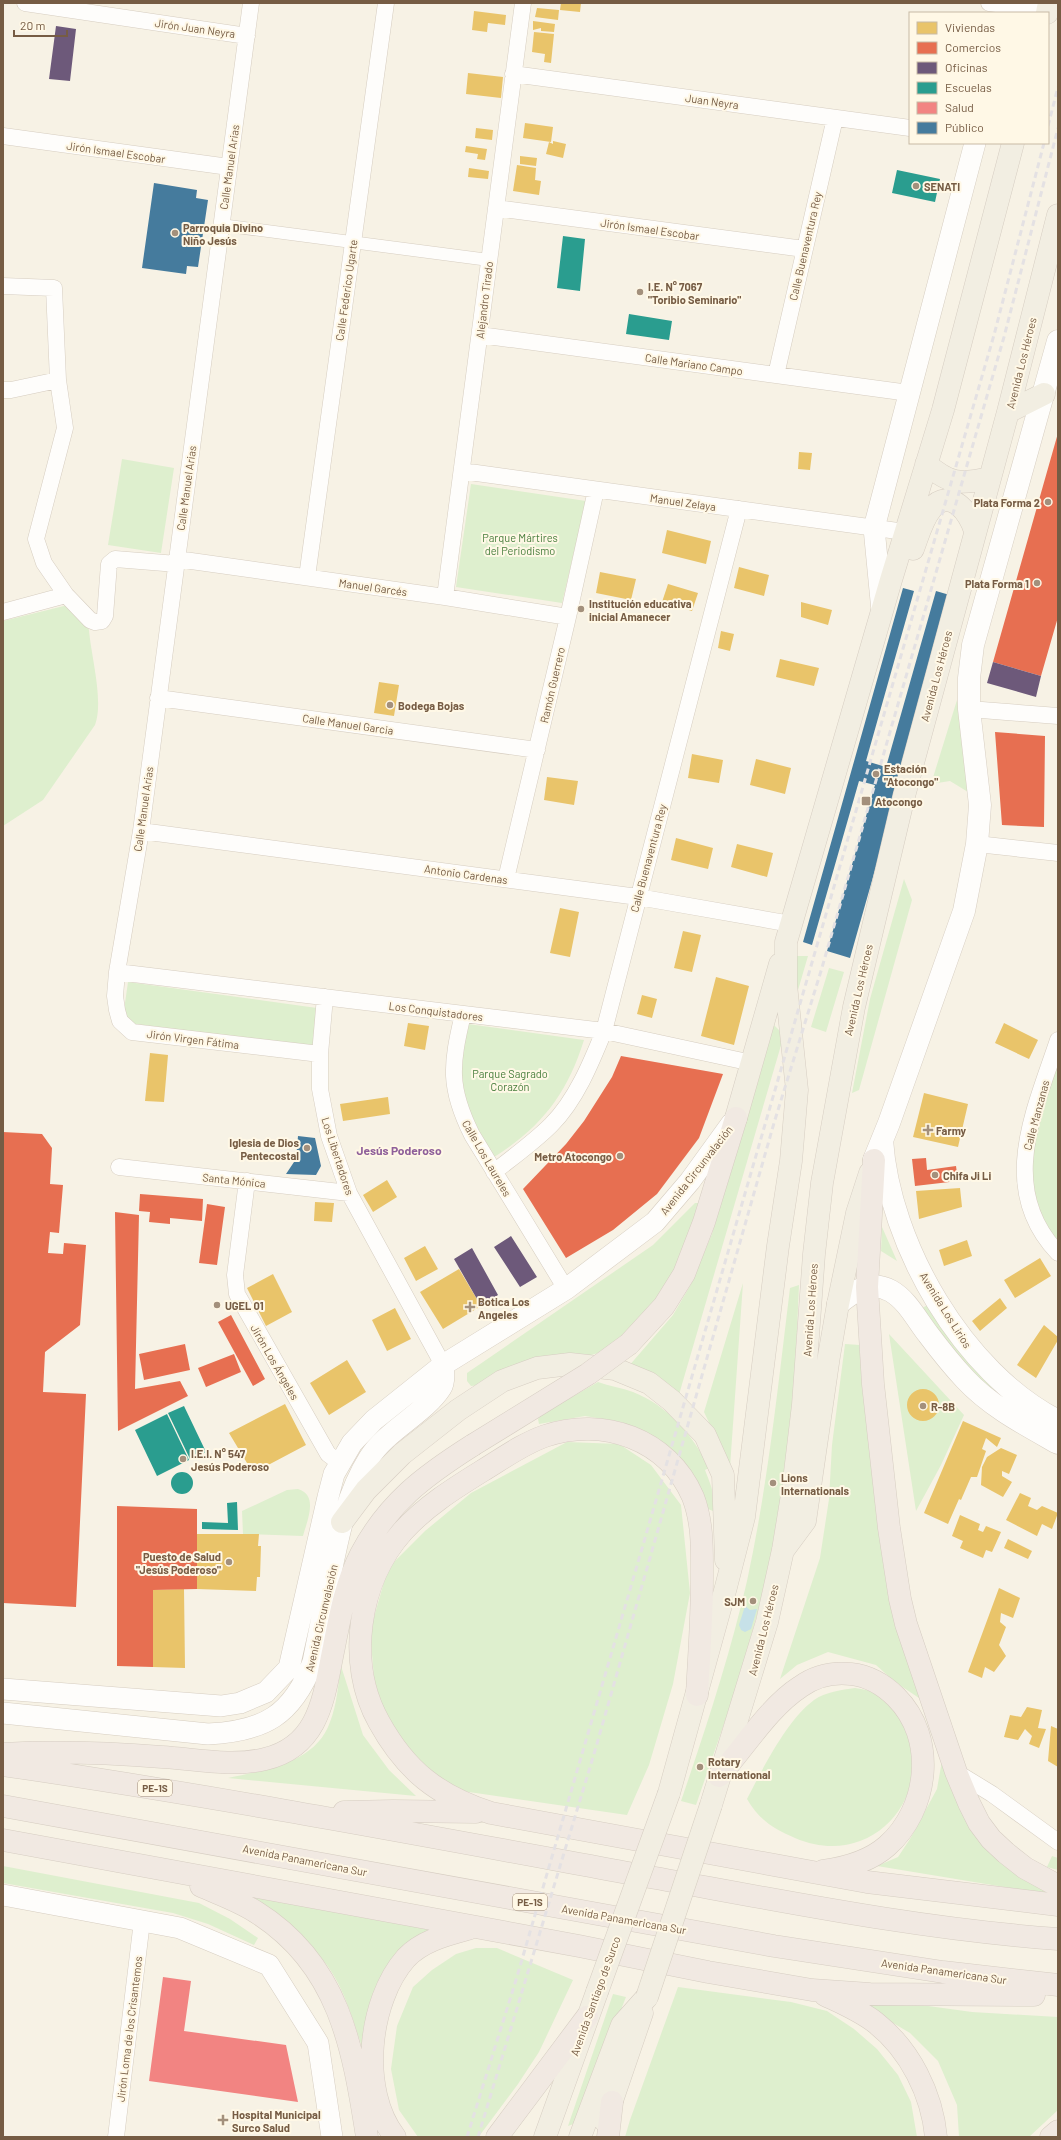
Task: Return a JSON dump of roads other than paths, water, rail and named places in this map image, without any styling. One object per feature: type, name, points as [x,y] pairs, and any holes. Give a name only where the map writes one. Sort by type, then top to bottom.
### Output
[{"type":"highway","points":[[3,1754],[89,1753],[241,1763],[273,1757],[290,1749],[304,1737],[321,1708],[347,1589],[359,1556],[384,1516],[404,1494],[438,1467],[588,1374],[629,1344],[664,1306],[684,1274],[704,1222],[736,1118]]},
{"type":"highway","points":[[874,1160],[867,1287],[882,1470],[900,1599],[925,1682],[956,1772],[969,1803],[991,1839],[1025,1868],[1058,1886]]},
{"type":"highway","points":[[491,1813],[458,1800],[423,1779],[392,1743],[376,1717],[366,1688],[361,1659],[361,1630],[366,1603],[375,1578],[386,1555],[402,1532],[443,1496],[522,1447],[546,1436],[568,1430],[608,1431],[641,1439],[660,1453],[679,1473],[693,1497],[700,1521],[702,1539],[702,1606],[697,1695]]},
{"type":"highway","points":[[719,1776],[783,1698],[810,1681],[833,1674],[858,1675],[882,1684],[901,1702],[916,1727],[922,1755],[920,1789],[909,1820],[893,1840],[878,1852],[850,1865],[812,1873]]},
{"type":"highway","name":"PE-1S","points":[[3,1764],[307,1814],[848,1913],[970,1930],[1058,1939]]},
{"type":"highway","name":"Avenida Panamericana Sur","points":[[3,1806],[774,1946],[943,1972],[1058,1985]]},
{"type":"highway","points":[[307,1814],[393,1811],[491,1813],[867,1882],[1058,1905]]},
{"type":"highway","points":[[3,1840],[812,1990],[870,1994],[1058,1995]]},
{"type":"highway","points":[[161,1869],[236,1901],[255,1912],[294,1943],[311,1961],[327,1986],[352,2052],[367,2137]]},
{"type":"highway","points":[[395,2137],[386,2123],[379,2107],[374,2073],[372,2047],[375,2021],[381,1999],[406,1958],[440,1936],[473,1927]]},
{"type":"highway","points":[[812,1990],[857,2010],[875,2022],[905,2054],[919,2078],[930,2106],[936,2137]]},
{"type":"highway","points":[[497,2137],[529,2097],[587,2017]]},
{"type":"highway","points":[[608,2137],[612,2102]]},
{"type":"highway","points":[[1051,2137],[1058,2131]]},
{"type":"main road","points":[[697,1695],[744,1517],[778,1246],[792,1154],[797,1090],[786,985],[788,933],[848,734],[905,532],[943,410],[1013,144]]},
{"type":"main road","name":"Avenida Los Héroes","points":[[719,1776],[767,1622],[783,1550],[793,1489],[803,1405],[814,1254],[822,1183],[854,1007],[904,796],[1008,412],[1058,214]]},
{"type":"main road","points":[[783,1550],[805,1521],[826,1370],[857,1213],[874,1160],[964,911],[977,844],[980,805],[968,709],[969,678],[973,645],[1058,341]]},
{"type":"main road","points":[[1008,412],[1044,394]]},
{"type":"main road","points":[[926,464],[941,476],[954,482],[967,483],[990,478]]},
{"type":"main road","points":[[891,580],[911,555],[926,517],[936,505],[948,501],[959,505],[969,515],[975,531]]},
{"type":"main road","name":"Avenida Circunvalación","points":[[736,1118],[788,933]]},
{"type":"main road","name":"Avenida Los Lirios","points":[[882,1139],[884,1163],[889,1189],[904,1231],[925,1280],[964,1343],[1014,1392],[1045,1415],[1058,1421]]},
{"type":"main road","points":[[838,1304],[857,1290],[867,1287],[878,1287],[890,1290],[902,1299],[943,1354],[971,1385],[1001,1409],[1058,1443]]},
{"type":"main road","points":[[342,1522],[366,1490],[402,1454],[458,1410],[502,1381],[536,1368],[570,1364],[615,1369],[649,1383],[672,1401],[705,1435],[723,1475],[726,1587]]},
{"type":"main road","name":"Avenida Santiago de Surco","points":[[544,2137],[669,1793],[697,1695]]},
{"type":"main road","points":[[599,2137],[648,1997],[711,1805],[719,1776]]},
{"type":"main road","points":[[580,2137],[622,2025],[648,1997]]},
{"type":"street","name":"Jirón Juan Neyra","points":[[25,3],[247,36]]},
{"type":"street","name":"Calle Manuel Arias","points":[[118,972],[141,831],[251,3]]},
{"type":"street","name":"Calle Federico Ugarte","points":[[306,577],[386,3]]},
{"type":"street","name":"Alejandro Tirado","points":[[445,598],[523,3]]},
{"type":"street","points":[[989,3],[1010,7],[1048,9]]},
{"type":"street","name":"Juan Neyra","points":[[513,74],[909,128]]},
{"type":"street","name":"Calle Buenaventura Rey","points":[[776,375],[835,118]]},
{"type":"street","name":"Jirón Ismael Escobar","points":[[3,136],[229,167]]},
{"type":"street","points":[[882,610],[874,528],[975,144]]},
{"type":"street","name":"Jirón Ismael Escobar","points":[[496,208],[804,249]]},
{"type":"street","points":[[221,225],[489,260]]},
{"type":"street","points":[[3,286],[54,288],[58,380],[65,428],[36,539],[44,563],[66,595],[3,612]]},
{"type":"street","name":"Calle Mariano Campo","points":[[480,335],[909,393]]},
{"type":"street","points":[[3,390],[11,390],[58,380]]},
{"type":"street","name":"Manuel Zelaya","points":[[462,471],[905,532]]},
{"type":"street","name":"Ramón Guerrero","points":[[506,879],[568,617],[596,490]]},
{"type":"street","name":"Calle Buenaventura Rey","points":[[494,1172],[552,1125],[580,1083],[604,1031],[739,509]]},
{"type":"street","name":"Manuel Garcés","points":[[66,595],[90,620],[95,622],[102,621],[105,616],[109,564],[115,559],[177,562],[306,577],[568,617]]},
{"type":"street","name":"Calle Manuel Garcia","points":[[158,698],[537,750]]},
{"type":"street","points":[[968,709],[1058,716]]},
{"type":"street","name":"Antonio Cardenas","points":[[141,831],[638,897],[788,933]]},
{"type":"street","points":[[977,844],[1058,854]]},
{"type":"street","name":"Los Conquistadores","points":[[118,972],[604,1031],[752,1063]]},
{"type":"street","name":"Jirón Virgen Fátima","points":[[118,972],[115,996],[117,1010],[120,1021],[132,1032],[320,1054]]},
{"type":"street","name":"Los Libertadores","points":[[325,997],[320,1054],[320,1089],[329,1136],[348,1193],[443,1365]]},
{"type":"street","name":"Calle Los Laureles","points":[[464,1014],[456,1046],[454,1089],[460,1111],[472,1135],[494,1172],[566,1289]]},
{"type":"street","name":"Calle Manzanas","points":[[1058,1040],[1034,1110],[1026,1150],[1024,1186],[1029,1207],[1038,1227],[1058,1253]]},
{"type":"street","name":"Avenida Circunvalación","points":[[3,1689],[221,1706],[240,1702],[266,1692],[289,1668],[334,1474],[352,1443],[374,1420],[443,1365],[566,1289],[655,1222],[690,1181],[736,1118]]},
{"type":"street","name":"Santa Mónica","points":[[119,1168],[348,1193]]},
{"type":"street","name":"Jirón Los Ángeles","points":[[247,1181],[235,1274],[237,1294],[328,1454],[340,1463]]},
{"type":"street","name":"Avenida Circunvalación","points":[[3,1713],[208,1734],[229,1733],[253,1728],[287,1708],[305,1683],[313,1662],[342,1522],[357,1480],[370,1457],[386,1438],[430,1400],[441,1388],[444,1379],[443,1365]]},
{"type":"street","points":[[956,1772],[992,1794],[1058,1842]]},
{"type":"street","points":[[3,1895],[180,1928],[269,1965],[318,2043],[332,2137]]},
{"type":"street","name":"Jirón Loma de los Crisantemos","points":[[116,2137],[142,1921]]},
{"type":"water","points":[[745,1606],[750,1610],[757,1609],[751,1629],[745,1632],[741,1630],[739,1625]]},
{"type":"railway","points":[[1049,122],[1058,87]]},
{"type":"railway","points":[[478,2137],[594,1754],[774,1123],[821,971],[1004,337],[1058,128]]},
{"type":"railway","points":[[467,2137],[516,1980],[994,335],[1044,144]]},
{"type":"place","name":"SENATI","points":[[916,186]]},
{"type":"place","name":"Parroquia Divino Niño Jesús","points":[[175,233]]},
{"type":"place","name":"I.E. N° 7067 \"Toribio Seminario\"","points":[[640,292]]},
{"type":"place","name":"Plata Forma 2","points":[[1048,502]]},
{"type":"place","name":"Plata Forma 1","points":[[1037,583]]},
{"type":"place","name":"Institución educativa inicial Amanecer","points":[[581,609]]},
{"type":"place","name":"Bodega Bojas","points":[[390,705]]},
{"type":"place","name":"Estación \"Atocongo\"","points":[[876,774]]},
{"type":"place","name":"Atocongo","points":[[866,801]]},
{"type":"place","name":"Farmy","points":[[928,1130]]},
{"type":"place","name":"Iglesia de Dios Pentecostal","points":[[307,1148]]},
{"type":"place","name":"Metro Atocongo","points":[[620,1156]]},
{"type":"place","name":"Chifa Ji Li","points":[[935,1175]]},
{"type":"place","name":"UGEL 01","points":[[217,1305]]},
{"type":"place","name":"Botica Los Angeles","points":[[470,1307]]},
{"type":"place","name":"R-8B","points":[[923,1406]]},
{"type":"place","name":"I.E.I. N° 547 Jesús Poderoso","points":[[183,1459]]},
{"type":"place","name":"Lions Internationals","points":[[773,1483]]},
{"type":"place","name":"Puesto de Salud \"Jesús Poderoso\"","points":[[229,1562]]},
{"type":"place","name":"SJM","points":[[753,1601]]},
{"type":"place","name":"Rotary International","points":[[700,1767]]},
{"type":"place","name":"Hospital Municipal Surco Salud","points":[[223,2120]]},
{"type":"district","name":"Jesús Poderoso","points":[[399,1150]]},
{"type":"park label","name":"Parque Mártires del Periodismo","points":[[520,543]]},
{"type":"park label","name":"Parque Sagrado Corazón","points":[[510,1079]]}]
